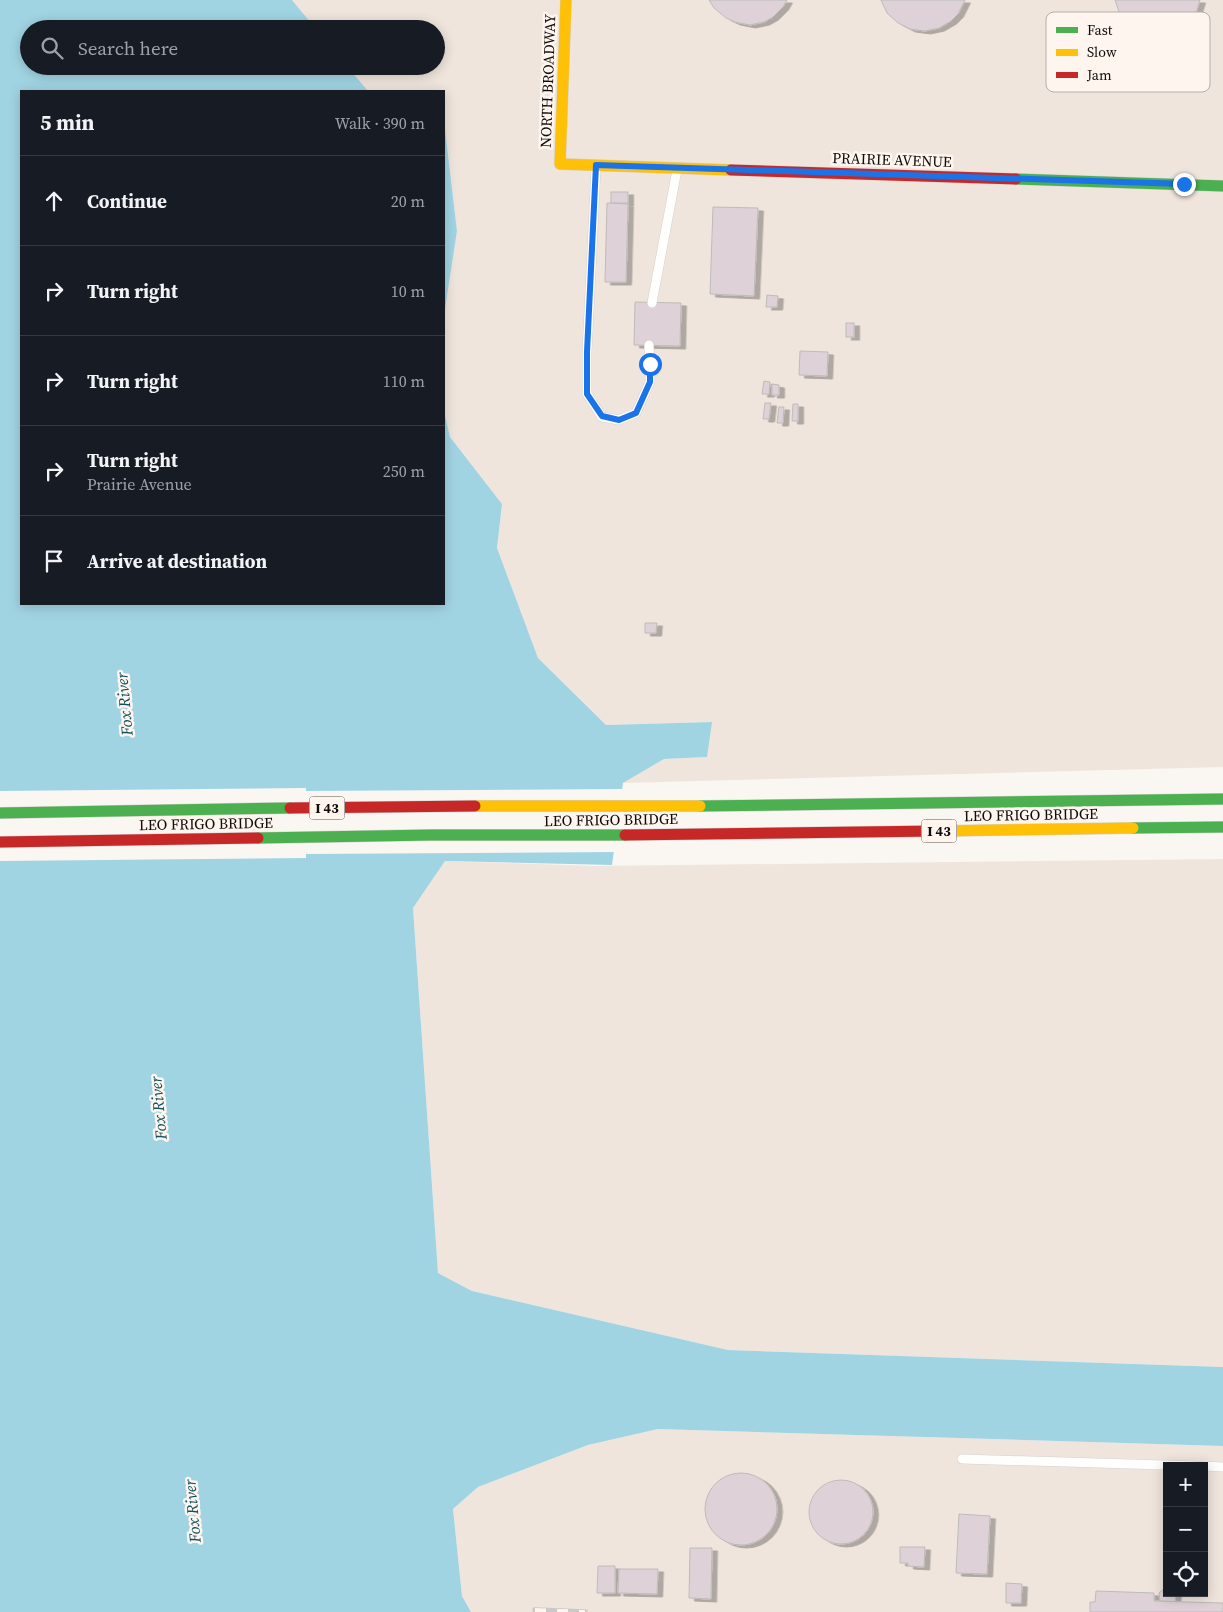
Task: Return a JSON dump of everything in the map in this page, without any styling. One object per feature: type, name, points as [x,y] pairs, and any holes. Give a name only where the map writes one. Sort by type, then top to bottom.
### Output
[{"type":"main road","name":"NORTH BROADWAY","points":[[560,164],[566,0]]},
{"type":"main road","name":"PRAIRIE AVENUE","points":[[560,164],[1223,186]]},
{"type":"main road","name":"I 43","points":[[0,813],[445,806],[697,806],[1223,799]]},
{"type":"main road","name":"LEO FRIGO BRIDGE","points":[[0,842],[431,835],[654,835],[1223,827]]},
{"type":"lane","points":[[596,165],[587,352],[587,394],[602,416],[619,420],[636,413],[650,382],[649,345]]},
{"type":"lane","points":[[652,303],[670,201],[678,168]]},
{"type":"lane","points":[[962,1459],[1163,1465]]},
{"type":"lane","points":[[1208,1466],[1223,1466]]},
{"type":"shaded area","points":[[292,0],[1223,0],[1223,767],[623,783],[664,759],[706,757],[711,722],[606,725],[538,658],[497,548],[502,504],[450,437],[445,415],[445,309],[457,231],[445,129],[445,90],[367,90],[355,75],[445,75],[445,20],[309,20]]},
{"type":"shaded area","points":[[1223,859],[1223,1367],[728,1350],[472,1291],[438,1273],[413,908],[445,861],[595,866]]},
{"type":"shaded area","points":[[658,1429],[1223,1446],[1223,1612],[471,1612],[462,1596],[453,1509],[478,1487],[588,1445]]},
{"type":"water","name":"Fox River","points":[[0,0],[292,0],[309,20],[20,20],[20,75],[355,75],[367,90],[20,90],[20,605],[445,605],[445,415],[450,437],[502,504],[497,548],[538,658],[606,725],[712,722],[707,757],[664,759],[623,783],[612,865],[445,861],[413,908],[438,1273],[472,1291],[728,1350],[1223,1367],[1223,1446],[658,1429],[588,1445],[478,1487],[453,1509],[462,1596],[471,1612],[0,1612]]},
{"type":"water","points":[[445,129],[457,231],[445,309]]},
{"type":"pier","points":[[306,788],[306,791],[625,789],[616,852],[306,854],[306,858],[0,861],[0,791]]},
{"type":"building","points":[[709,0],[787,0],[773,17],[764,22],[750,25],[726,18],[714,8]]},
{"type":"building","points":[[881,0],[965,0],[958,14],[951,21],[939,28],[925,31],[910,29],[898,23],[887,13]]},
{"type":"building","points":[[1115,0],[1200,0],[1196,12],[1119,12]]},
{"type":"building","points":[[611,192],[628,192],[628,203],[611,203]]},
{"type":"building","points":[[607,203],[628,204],[626,282],[605,282]]},
{"type":"building","points":[[713,207],[758,208],[754,296],[710,294]]},
{"type":"building","points":[[767,295],[778,296],[777,307],[766,307]]},
{"type":"building","points":[[635,302],[681,303],[680,346],[634,345]]},
{"type":"building","points":[[846,323],[854,323],[854,337],[846,337]]},
{"type":"building","points":[[800,351],[828,352],[827,376],[799,375]]},
{"type":"building","points":[[764,381],[770,382],[769,394],[762,394]]},
{"type":"building","points":[[772,384],[779,385],[779,395],[772,395]]},
{"type":"building","points":[[765,403],[771,403],[769,419],[763,419]]},
{"type":"building","points":[[793,404],[798,404],[798,421],[792,421]]},
{"type":"building","points":[[779,407],[784,407],[783,423],[777,423]]},
{"type":"building","points":[[645,623],[657,623],[656,633],[645,633]]},
{"type":"building","points":[[734,1473],[748,1473],[767,1483],[777,1502],[777,1516],[767,1535],[748,1545],[734,1545],[715,1535],[705,1516],[705,1502],[715,1483]]},
{"type":"building","points":[[835,1480],[847,1480],[864,1489],[871,1500],[873,1512],[871,1524],[864,1535],[847,1544],[835,1544],[823,1539],[814,1530],[809,1518],[809,1506],[814,1494],[823,1485]]},
{"type":"building","points":[[959,1514],[990,1516],[987,1574],[956,1573]]},
{"type":"building","points":[[900,1547],[925,1547],[924,1567],[908,1566],[908,1563],[900,1563]]},
{"type":"building","points":[[690,1548],[712,1548],[711,1599],[689,1598]]},
{"type":"building","points":[[598,1566],[615,1566],[615,1593],[597,1593]]},
{"type":"building","points":[[619,1569],[658,1569],[657,1594],[618,1593]]},
{"type":"building","points":[[1006,1583],[1022,1584],[1021,1603],[1006,1603]]},
{"type":"building","points":[[1163,1590],[1163,1597],[1176,1597],[1175,1602],[1160,1601],[1159,1593]]},
{"type":"building","points":[[1096,1591],[1154,1593],[1154,1601],[1223,1603],[1223,1612],[1090,1612],[1090,1602],[1095,1602]]},
{"type":"railway","points":[[535,1610],[585,1612]]},
{"type":"traffic: fast","points":[[1016,179],[1223,186]]},
{"type":"traffic: fast","points":[[700,806],[1223,799]]},
{"type":"traffic: fast","points":[[0,813],[290,808]]},
{"type":"traffic: fast","points":[[1133,828],[1223,827]]},
{"type":"traffic: fast","points":[[258,838],[431,835],[625,835]]},
{"type":"traffic: slow","points":[[566,0],[560,164],[731,170]]},
{"type":"traffic: slow","points":[[475,806],[700,806]]},
{"type":"traffic: slow","points":[[937,831],[1133,828]]},
{"type":"traffic: jam","points":[[731,170],[1016,179]]},
{"type":"traffic: jam","points":[[290,808],[475,806]]},
{"type":"traffic: jam","points":[[625,835],[937,831]]},
{"type":"traffic: jam","points":[[0,842],[258,838]]},
{"type":"route","points":[[650,364],[650,382],[636,413],[619,420],[602,416],[587,394],[587,352],[596,165],[1184,184]]}]
